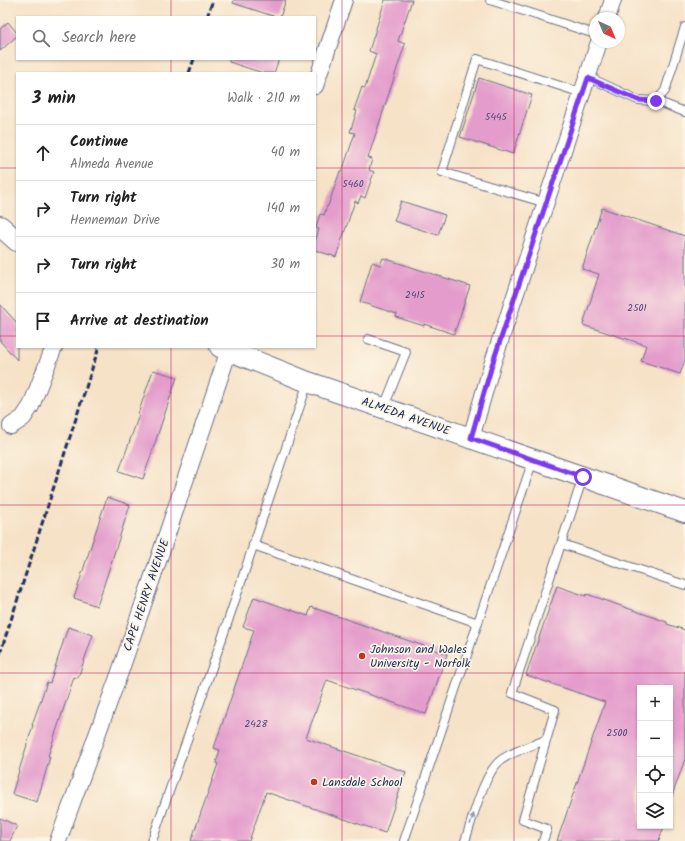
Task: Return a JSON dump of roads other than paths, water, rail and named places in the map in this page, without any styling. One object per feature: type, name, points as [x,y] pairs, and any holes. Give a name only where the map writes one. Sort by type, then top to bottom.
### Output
[{"type":"street","points":[[316,83],[344,0]]},
{"type":"street","points":[[609,12],[613,0]]},
{"type":"street","points":[[471,438],[492,365],[597,48]]},
{"type":"street","points":[[0,226],[16,240]]},
{"type":"street","points":[[11,426],[22,418],[31,406],[54,348]]},
{"type":"street","name":"ALMEDA AVENUE","points":[[226,348],[308,382],[685,512]]},
{"type":"street","name":"CAPE HENRY AVENUE","points":[[58,841],[133,634],[226,348]]},
{"type":"lane","points":[[490,0],[589,32]]},
{"type":"lane","points":[[656,101],[665,91],[685,27]]},
{"type":"lane","points":[[546,203],[442,172],[477,59],[582,93]]},
{"type":"lane","points":[[588,78],[638,100],[656,101],[685,112]]},
{"type":"lane","points":[[368,339],[406,352],[383,408]]},
{"type":"lane","points":[[152,841],[308,382]]},
{"type":"lane","points":[[404,841],[533,460]]},
{"type":"lane","points":[[543,841],[547,829],[523,820],[556,710],[512,693],[583,477]]},
{"type":"lane","points":[[562,544],[685,585]]},
{"type":"lane","points":[[253,545],[478,622]]},
{"type":"lane","points":[[465,841],[488,776],[500,761],[520,749],[546,740]]},
{"type":"railway","points":[[207,16],[213,0]]},
{"type":"railway","points":[[189,72],[194,60]]},
{"type":"railway","points":[[0,654],[99,348]]},
{"type":"place","name":"Johnson and Wales University - Norfolk","points":[[362,656]]},
{"type":"place","name":"Lansdale School","points":[[314,782]]}]
